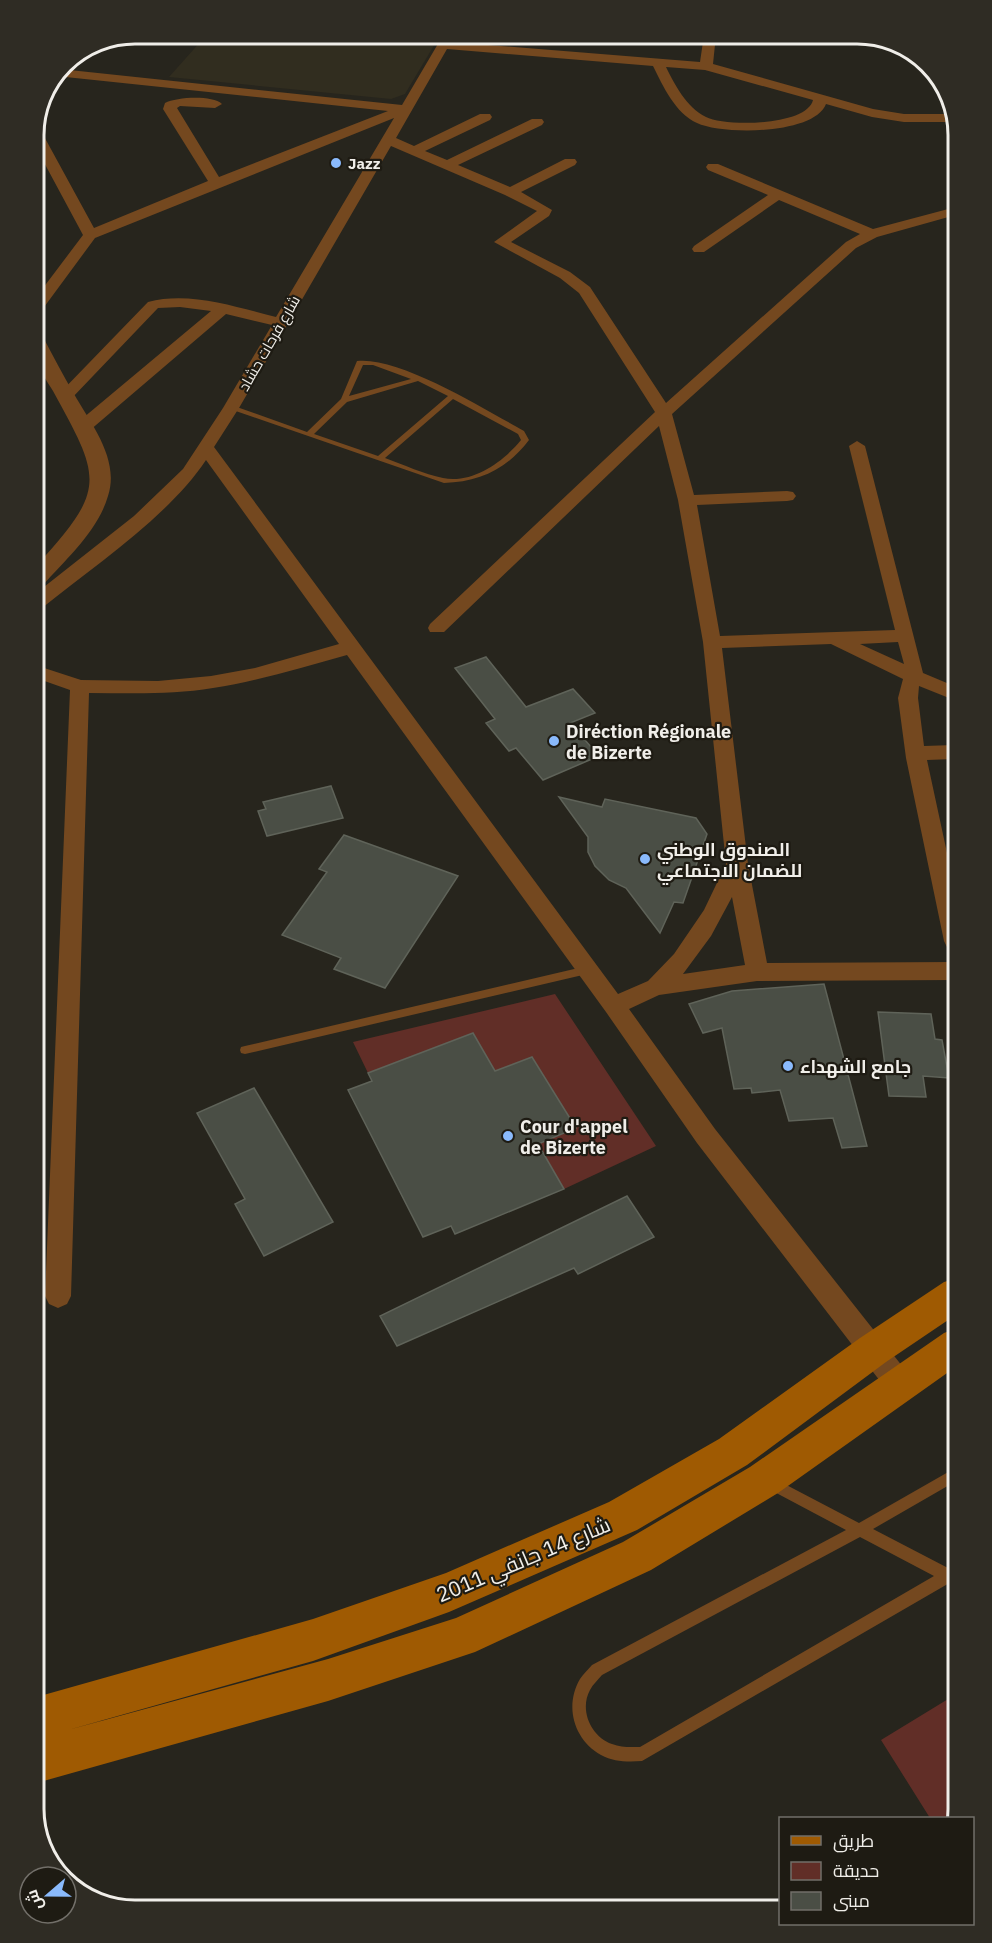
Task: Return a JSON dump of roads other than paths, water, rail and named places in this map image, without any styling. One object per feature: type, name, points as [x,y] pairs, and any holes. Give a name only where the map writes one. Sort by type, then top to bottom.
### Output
[{"type":"main road","name":"شارع 14 جانفي 2011","points":[[44,1716],[313,1640],[449,1592],[623,1516],[733,1452],[873,1350],[948,1300]]},
{"type":"main road","points":[[44,1759],[328,1680],[460,1637],[637,1556],[764,1480],[948,1351]]},
{"type":"street","name":"شارع فرحات حشاد","points":[[44,597],[101,552],[168,494],[189,472],[231,408],[444,44]]},
{"type":"street","points":[[478,44],[706,66],[872,113],[904,118],[947,118]]},
{"type":"street","points":[[706,66],[709,44]]},
{"type":"street","points":[[657,61],[677,98],[700,120],[716,126],[744,127],[793,120],[812,113],[817,109],[820,100]]},
{"type":"street","points":[[67,74],[406,109]]},
{"type":"street","points":[[216,183],[170,110],[170,106],[178,102],[224,105]]},
{"type":"street","points":[[44,297],[90,235],[406,109]]},
{"type":"street","points":[[341,117],[376,120]]},
{"type":"street","points":[[414,151],[485,117]]},
{"type":"street","points":[[447,165],[537,122]]},
{"type":"street","points":[[388,140],[542,207],[544,213],[501,242],[565,275],[585,290],[664,413],[687,500],[712,642],[737,864],[757,972]]},
{"type":"street","points":[[44,149],[90,235]]},
{"type":"street","points":[[510,192],[570,162]]},
{"type":"street","points":[[713,168],[872,234]]},
{"type":"street","points":[[699,249],[777,195]]},
{"type":"street","points":[[437,628],[664,413],[851,245],[872,234],[948,213]]},
{"type":"street","points":[[65,396],[153,305],[168,301],[223,309],[281,323]]},
{"type":"street","points":[[83,427],[223,309]]},
{"type":"street","points":[[44,357],[83,427],[98,462],[101,478],[99,495],[89,514],[44,569]]},
{"type":"street","points":[[857,446],[915,677],[908,694],[916,753],[948,907]]},
{"type":"street","points":[[205,447],[353,647],[706,1136],[900,1385]]},
{"type":"street","points":[[687,500],[787,496]]},
{"type":"street","points":[[712,642],[905,636]]},
{"type":"street","points":[[833,638],[948,691]]},
{"type":"street","points":[[44,673],[80,686],[158,687],[211,682],[265,671],[353,647]]},
{"type":"street","points":[[58,1296],[80,686]]},
{"type":"street","points":[[916,753],[948,752]]},
{"type":"street","points":[[656,987],[682,961],[706,926],[737,864]]},
{"type":"street","points":[[614,1006],[656,987],[757,972],[948,971]]},
{"type":"lane","points":[[231,408],[444,481],[462,481],[482,476],[519,449],[525,441],[520,433],[452,397],[379,363],[367,361],[360,363],[345,400],[309,434]]},
{"type":"lane","points":[[345,400],[418,380]]},
{"type":"lane","points":[[379,459],[452,397]]},
{"type":"lane","points":[[245,1050],[587,970]]},
{"type":"lane","points":[[948,1478],[859,1530],[597,1670],[588,1678],[580,1695],[579,1713],[584,1730],[596,1745],[612,1754],[629,1756],[642,1754],[948,1576]]},
{"type":"lane","points":[[764,1480],[859,1530],[948,1571]]},
{"type":"place","name":"Jazz","points":[[336,163]]},
{"type":"place","name":"Diréction Régionale de Bizerte","points":[[554,741]]},
{"type":"place","name":"الصندوق الوطني للضمان الاجتماعي","points":[[645,859]]},
{"type":"place","name":"جامع الشهداء","points":[[788,1066]]},
{"type":"place","name":"Cour d'appel de Bizerte","points":[[508,1136]]}]
